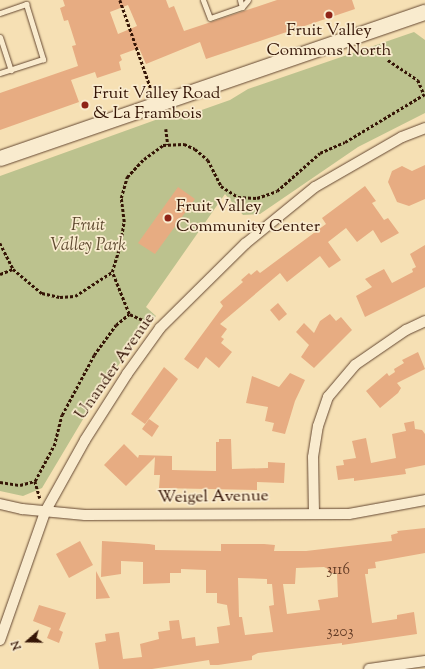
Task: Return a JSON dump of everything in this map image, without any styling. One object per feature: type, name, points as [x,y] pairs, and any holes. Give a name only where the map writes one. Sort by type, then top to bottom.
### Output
[{"type":"main road","points":[[0,158],[425,12]]},
{"type":"street","name":"Unander Avenue","points":[[0,640],[45,512],[85,440],[127,374],[160,328],[245,244],[315,187],[402,137],[425,128]]},
{"type":"street","points":[[314,513],[314,457],[318,426],[328,397],[355,366],[406,330],[425,321]]},
{"type":"street","name":"Weigel Avenue","points":[[0,504],[45,512],[86,515],[349,514],[425,500]]},
{"type":"street","points":[[369,669],[425,661]]},
{"type":"lane","points":[[203,0],[210,18],[242,7],[248,0]]},
{"type":"lane","points":[[240,0],[242,7]]},
{"type":"lane","points":[[0,12],[26,4],[43,59],[0,74]]},
{"type":"lane","points":[[0,37],[10,70]]},
{"type":"path","points":[[120,0],[152,89]]},
{"type":"path","points":[[160,328],[129,314],[112,272],[120,246],[124,222],[121,198],[127,177],[144,159],[163,145],[184,144],[196,149],[208,160],[221,186],[238,197],[257,198],[276,191],[320,153],[345,142],[424,94],[418,80],[388,60]]},
{"type":"path","points":[[166,129],[168,145]]},
{"type":"path","points":[[0,242],[13,269],[42,293],[60,297],[75,296],[112,272]]},
{"type":"path","points":[[0,274],[13,269]]},
{"type":"path","points":[[45,512],[35,481],[54,446],[62,415],[94,355],[116,325],[129,314]]},
{"type":"path","points":[[0,482],[20,485],[35,481]]},
{"type":"green space","name":"Fruit Valley Park","points":[[414,32],[425,40],[425,113],[358,147],[260,214],[243,215],[225,194],[146,307],[156,316],[104,384],[42,488],[23,496],[0,491],[0,176],[172,114],[196,112],[230,100],[248,89]]},
{"type":"building","points":[[63,0],[166,0],[169,8],[174,6],[184,31],[277,0],[352,0],[355,9],[206,59],[200,42],[146,64],[139,48],[120,55],[122,60],[119,62],[121,70],[97,78],[95,72],[71,80],[79,102],[0,130],[0,93],[78,66],[72,46],[76,45],[68,20],[64,21],[60,8],[65,6]],"holes":[[[128,5],[137,26],[118,34],[110,12]]]},
{"type":"building","points":[[425,165],[425,199],[409,206],[397,202],[388,182],[392,171],[402,166],[412,171]]},
{"type":"building","points":[[365,186],[376,201],[372,203],[384,220],[388,218],[399,233],[381,243],[373,230],[357,242],[346,228],[328,242],[341,260],[329,268],[320,256],[287,282],[280,273],[220,324],[227,329],[221,337],[224,339],[221,343],[232,352],[219,368],[206,357],[198,369],[184,359],[223,306],[220,302],[243,282],[241,280],[249,273],[251,275],[257,270],[260,273],[326,224],[322,218]]},
{"type":"building","name":"Fruit Valley Community Center","points":[[178,187],[195,199],[155,254],[138,243]]},
{"type":"building","points":[[425,245],[425,287],[365,317],[356,296],[372,287],[365,279],[384,269],[392,283],[413,272],[412,269],[416,267],[410,254]]},
{"type":"building","points":[[278,303],[287,314],[279,321],[270,310]]},
{"type":"building","points":[[330,314],[336,321],[341,317],[352,330],[314,368],[301,357],[309,345],[296,332],[304,323],[314,333],[320,321]]},
{"type":"building","points":[[418,352],[425,369],[397,383],[401,388],[398,393],[380,408],[366,391],[387,373],[389,376],[395,372],[394,369],[404,363],[402,360]]},
{"type":"building","points":[[164,367],[178,379],[145,424],[131,414]]},
{"type":"building","points":[[290,373],[305,380],[295,401],[285,434],[272,431],[274,423],[265,421],[268,407],[246,403],[252,376],[279,387]]},
{"type":"building","points":[[149,419],[159,426],[152,437],[142,429]]},
{"type":"building","points":[[414,421],[415,429],[422,430],[425,434],[425,465],[405,469],[406,474],[354,481],[354,478],[338,480],[336,466],[344,465],[343,460],[356,458],[352,441],[366,438],[371,463],[396,458],[392,434],[406,431],[404,423]]},
{"type":"building","points":[[219,439],[231,439],[232,469],[268,468],[268,462],[285,463],[284,483],[257,482],[257,490],[159,488],[160,475],[154,475],[155,457],[126,486],[104,465],[124,444],[138,458],[139,455],[172,456],[172,470],[216,471],[216,442],[219,442]]},
{"type":"building","points":[[425,528],[425,553],[375,562],[376,568],[368,569],[368,574],[365,574],[372,623],[397,619],[397,615],[414,612],[417,634],[342,645],[342,643],[258,653],[252,656],[252,660],[218,665],[210,665],[209,660],[152,669],[99,669],[95,643],[106,641],[105,634],[119,632],[123,659],[142,657],[140,644],[159,639],[158,632],[170,630],[169,621],[179,620],[182,639],[195,637],[196,646],[219,643],[217,627],[230,625],[227,605],[217,603],[217,593],[206,593],[206,570],[181,569],[181,573],[170,573],[170,583],[143,584],[143,562],[121,561],[121,574],[101,577],[102,541],[155,545],[155,550],[221,551],[221,544],[264,544],[275,545],[274,551],[306,551],[392,541],[391,535],[398,533],[397,531]],"holes":[[[324,567],[328,569],[329,573],[337,573],[338,597],[318,600],[320,610],[287,614],[283,584],[295,584],[296,568]],[[238,578],[267,579],[267,584],[272,584],[274,605],[269,606],[273,632],[245,635],[242,617],[239,617]]]},
{"type":"building","points":[[80,541],[93,565],[69,578],[56,554]]},
{"type":"building","points":[[96,571],[110,598],[96,599]]},
{"type":"building","points":[[39,605],[66,613],[59,630],[63,632],[59,643],[47,638],[51,628],[33,621]]},
{"type":"place","name":"Fruit Valley Commons North","points":[[329,15]]},
{"type":"place","name":"Fruit Valley Road & La Frambois","points":[[85,105]]},
{"type":"place","name":"Fruit Valley Community Center","points":[[168,218]]}]
